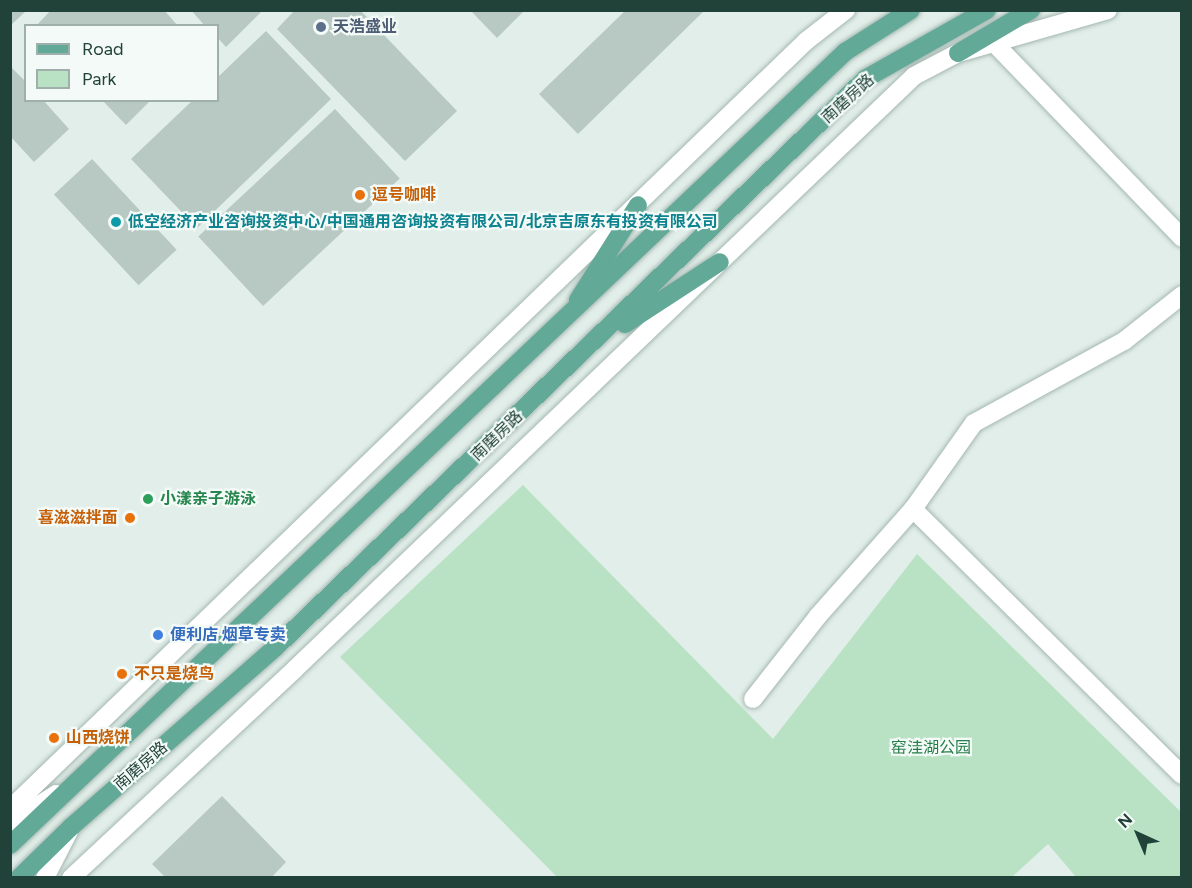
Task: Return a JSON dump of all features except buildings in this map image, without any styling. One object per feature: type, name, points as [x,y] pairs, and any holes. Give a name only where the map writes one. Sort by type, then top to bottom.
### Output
[{"type":"main road","name":"南磨房路","points":[[10,845],[563,323],[845,52],[911,10]]},
{"type":"main road","name":"南磨房路","points":[[19,878],[71,826],[275,648],[589,348],[865,79],[987,10]]},
{"type":"main road","points":[[958,53],[1030,10]]},
{"type":"main road","points":[[563,323],[638,205]]},
{"type":"main road","points":[[589,348],[720,262]]},
{"type":"street","points":[[10,809],[806,41],[846,10]]},
{"type":"street","points":[[70,878],[914,76],[958,53],[1108,10]]},
{"type":"street","points":[[994,43],[1182,238]]},
{"type":"street","points":[[753,699],[818,616],[913,509],[974,423],[1124,341],[1182,295]]},
{"type":"street","points":[[913,509],[1182,775]]},
{"type":"street","points":[[10,824],[78,780]]},
{"type":"street","points":[[45,878],[71,826]]},
{"type":"green space","name":"窑洼湖公园","points":[[523,485],[773,739],[917,554],[1181,812],[1181,877],[1076,877],[1048,844],[1012,877],[557,877],[340,657]]},
{"type":"place","name":"天浩盛业","points":[[321,27]]},
{"type":"place","name":"逗号咖啡","points":[[360,195]]},
{"type":"place","name":"低空经济产业咨询投资中心/中国通用咨询投资有限公司/北京吉原东有投资有限公司","points":[[116,222]]},
{"type":"place","name":"小漾亲子游泳","points":[[148,499]]},
{"type":"place","name":"喜滋滋拌面","points":[[130,518]]},
{"type":"place","name":"便利店 烟草专卖","points":[[158,635]]},
{"type":"place","name":"不只是烧鸟","points":[[122,674]]},
{"type":"place","name":"山西烧饼","points":[[54,738]]}]
